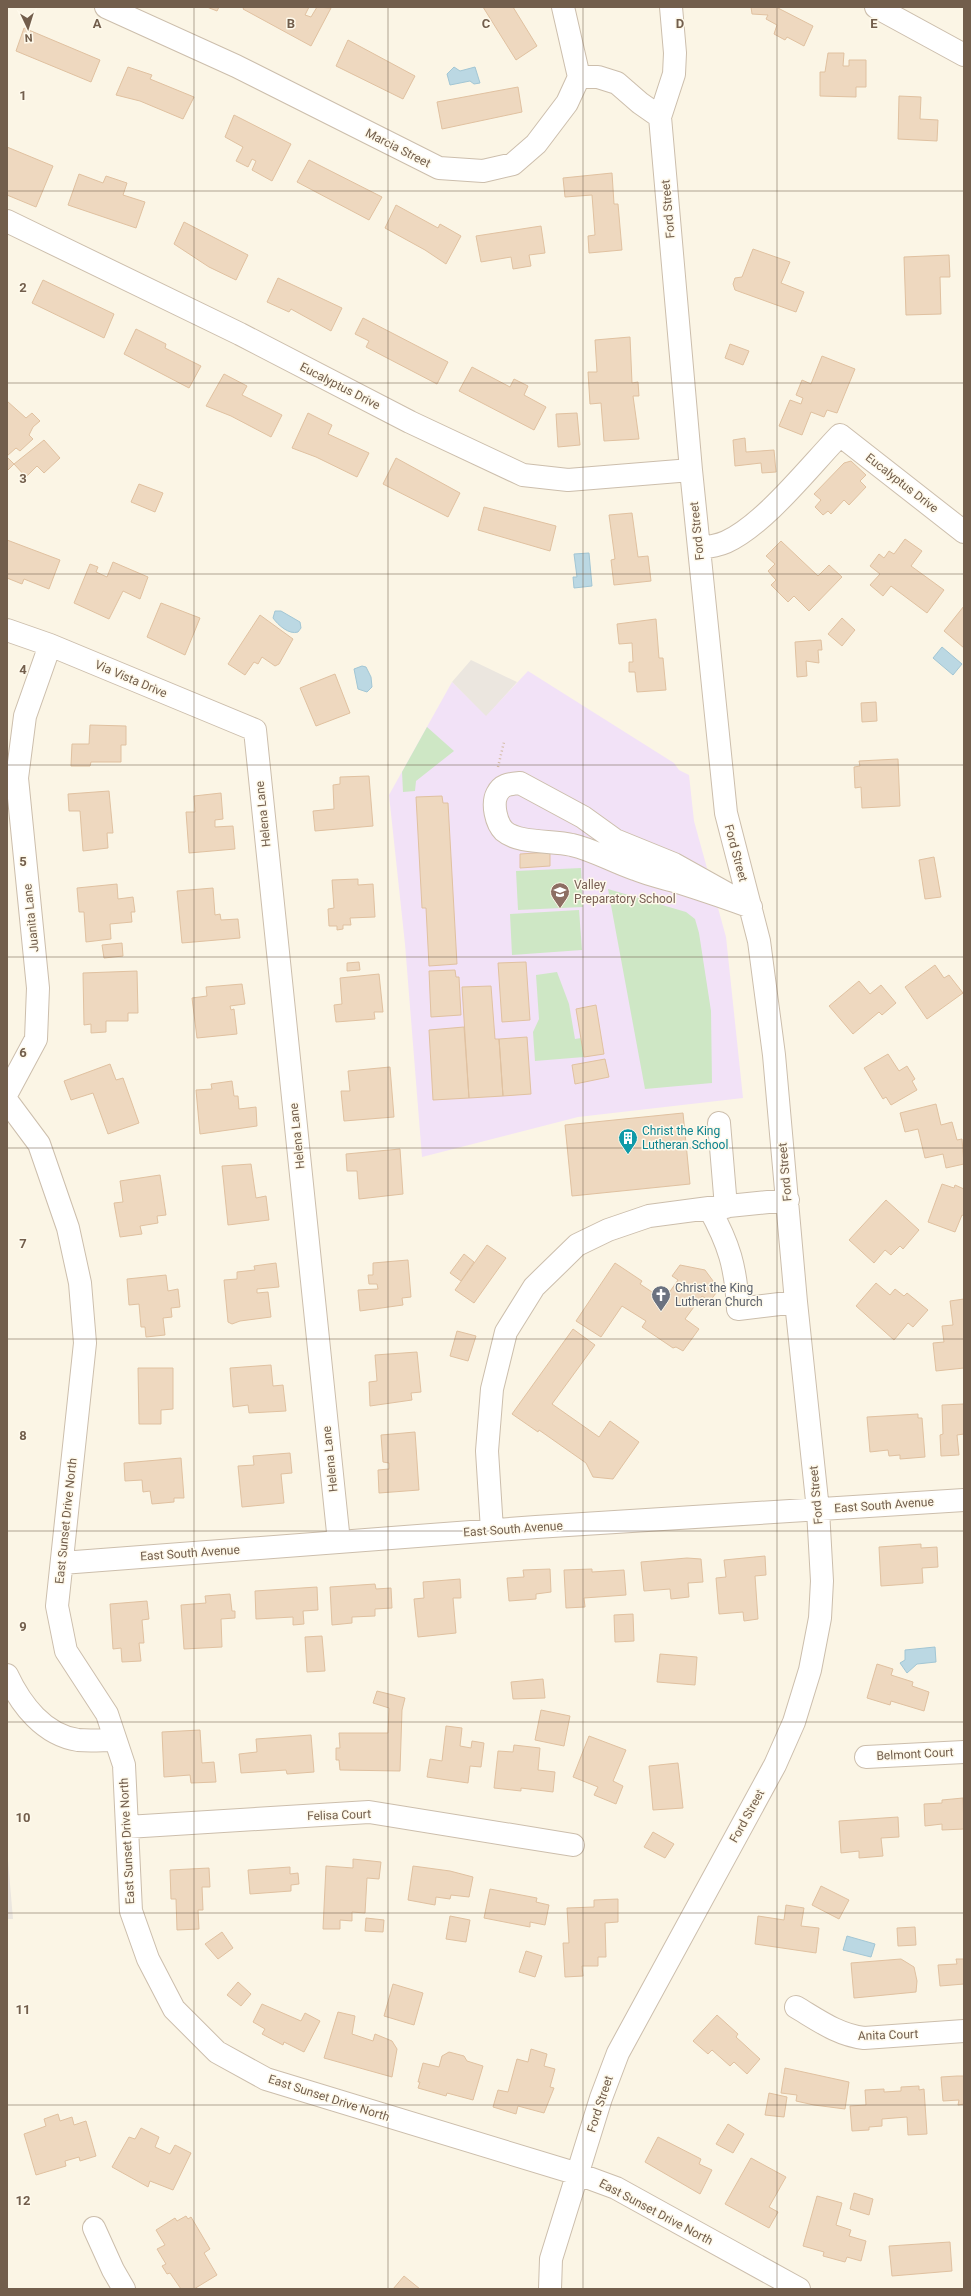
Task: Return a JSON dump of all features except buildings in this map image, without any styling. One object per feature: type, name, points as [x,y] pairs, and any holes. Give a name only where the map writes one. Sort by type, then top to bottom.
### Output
[{"type":"street","name":"Marcia Street","points":[[106,7],[236,66],[438,168],[483,171],[514,164],[536,144],[567,103],[579,77]]},
{"type":"street","points":[[563,7],[579,77],[598,77],[617,83],[640,103],[660,117]]},
{"type":"street","name":"Ford Street","points":[[550,2289],[551,2259],[601,2098],[618,2053],[775,1765],[794,1722],[810,1670],[820,1618],[822,1581],[818,1510],[796,1302],[788,1200],[772,1040],[759,941],[726,813],[691,470],[660,117],[674,74],[675,53],[671,7]]},
{"type":"street","points":[[876,7],[964,55]]},
{"type":"street","name":"Eucalyptus Drive","points":[[7,221],[240,334],[410,422],[523,475],[568,480],[691,470]]},
{"type":"street","name":"Eucalyptus Drive","points":[[699,548],[716,546],[726,542],[751,526],[840,435],[964,532]]},
{"type":"street","name":"Via Vista Drive","points":[[7,630],[50,645],[255,730]]},
{"type":"street","name":"Juanita Lane","points":[[7,1093],[36,1039],[38,988],[18,778],[25,716],[50,645]]},
{"type":"street","name":"Helena Lane","points":[[255,730],[339,1542]]},
{"type":"street","points":[[520,783],[583,817],[615,840],[674,864],[751,907],[701,889],[636,870],[583,847],[562,842],[521,839],[504,830],[499,821],[495,809],[496,798],[500,788],[508,784],[520,783]]},
{"type":"street","name":"East Sunset Drive North","points":[[7,1101],[39,1144],[68,1228],[80,1283],[85,1343],[57,1606],[66,1650],[107,1714],[124,1765],[131,1911],[148,1959],[174,2009],[217,2052],[266,2079],[578,2174],[616,2188],[799,2289]]},
{"type":"street","points":[[719,1123],[718,1207],[737,1280],[738,1309],[796,1302]]},
{"type":"street","points":[[492,1530],[488,1451],[492,1389],[506,1332],[534,1287],[577,1245],[608,1230],[649,1216],[788,1200]]},
{"type":"street","name":"East South Avenue","points":[[62,1562],[492,1530],[964,1500]]},
{"type":"street","points":[[7,1675],[30,1712],[48,1730],[78,1740],[115,1740]]},
{"type":"street","name":"Belmont Court","points":[[866,1757],[964,1752]]},
{"type":"street","name":"Felisa Court","points":[[127,1827],[369,1812],[573,1844]]},
{"type":"street","name":"Anita Court","points":[[796,2007],[836,2030],[851,2036],[864,2038],[964,2031]]},
{"type":"street","points":[[94,2228],[112,2270],[124,2289]]},
{"type":"path","points":[[497,774],[504,742]]},
{"type":"shaded area","points":[[471,660],[517,682],[486,717],[452,682]]},
{"type":"shaded area","name":"Valley Preparatory School","points":[[528,671],[674,763],[679,770],[689,775],[694,821],[726,937],[743,1098],[578,1117],[422,1157],[405,944],[389,795],[452,682],[486,716]]},
{"type":"shaded area","points":[[7,1849],[13,1919],[7,1919]]},
{"type":"green space","points":[[427,727],[454,751],[416,781],[415,791],[403,792],[402,772]]},
{"type":"green space","points":[[581,868],[583,907],[518,910],[516,871]]},
{"type":"green space","points":[[608,889],[686,912],[695,919],[699,933],[711,1011],[712,1083],[645,1089]]},
{"type":"green space","points":[[579,910],[582,950],[512,955],[510,914]]},
{"type":"green space","points":[[557,972],[569,1004],[575,1039],[581,1038],[584,1057],[535,1061],[533,1032],[539,1019],[536,975]]},
{"type":"water","points":[[454,67],[460,71],[475,67],[480,83],[474,84],[470,81],[450,85],[447,74]]},
{"type":"water","points":[[589,553],[592,586],[574,588],[573,577],[577,577],[574,554]]},
{"type":"water","points":[[275,611],[281,611],[300,622],[301,628],[298,632],[295,633],[287,631],[278,624],[273,618]]},
{"type":"water","points":[[942,647],[962,664],[953,675],[933,658]]},
{"type":"water","points":[[362,666],[366,667],[371,677],[372,687],[367,692],[358,689],[354,669]]},
{"type":"water","points":[[935,1647],[936,1662],[917,1664],[907,1673],[900,1663],[905,1660],[905,1650]]},
{"type":"water","points":[[847,1936],[875,1944],[871,1957],[843,1950]]},
{"type":"place","name":"Valley Preparatory School","points":[[560,909]]},
{"type":"place","name":"Christ the King Lutheran School","points":[[628,1155]]},
{"type":"place","name":"Christ the King Lutheran Church","points":[[661,1312]]}]
